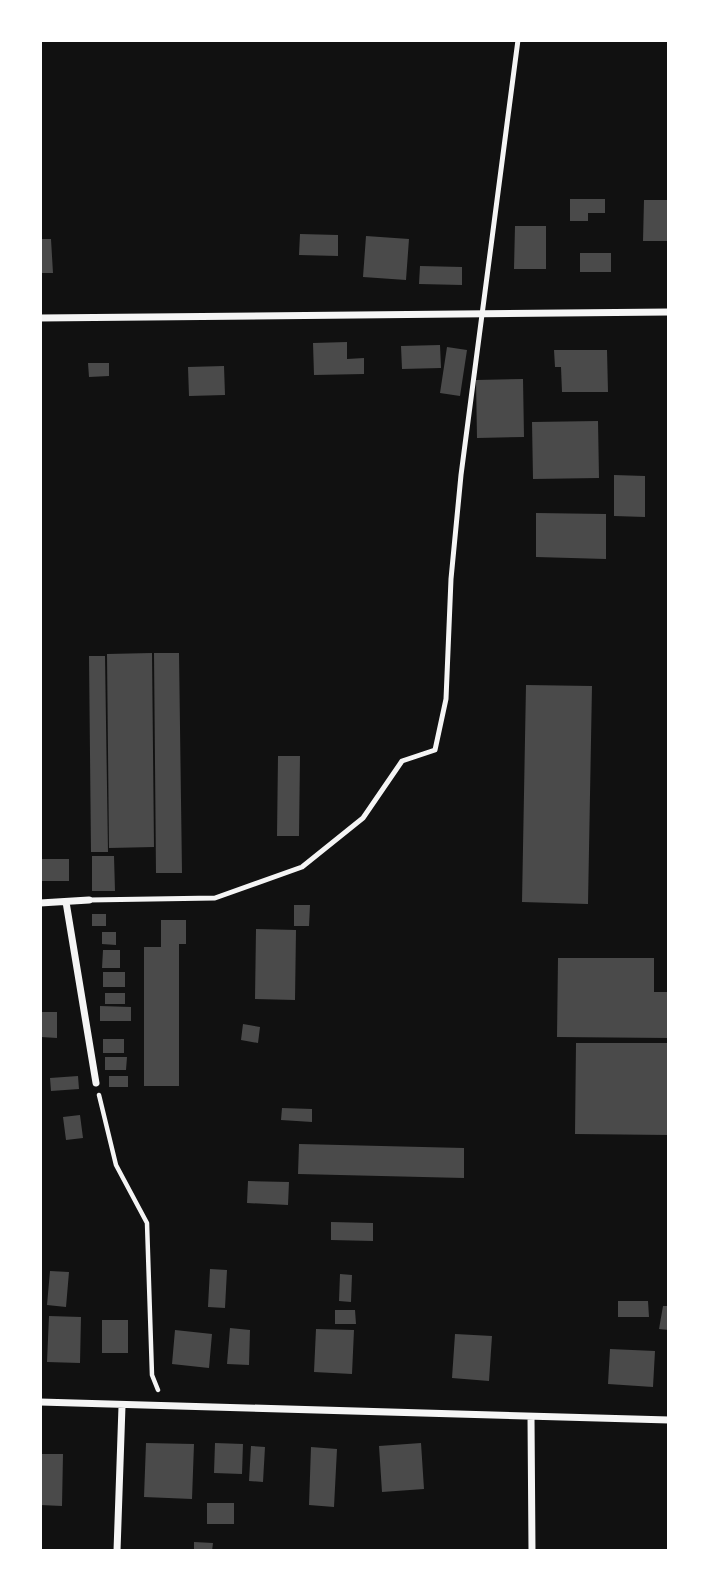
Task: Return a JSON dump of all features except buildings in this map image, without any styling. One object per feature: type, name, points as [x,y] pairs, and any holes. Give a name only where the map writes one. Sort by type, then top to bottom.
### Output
[{"type":"street","points":[[40,318],[669,312]]},
{"type":"street","points":[[40,902],[89,900]]},
{"type":"street","points":[[66,902],[96,1083]]},
{"type":"street","points":[[40,1402],[669,1420]]},
{"type":"street","points":[[117,1551],[122,1406]]},
{"type":"street","points":[[531,1417],[532,1551]]},
{"type":"lane","points":[[89,900],[215,898],[302,867],[363,818],[402,761],[435,750],[446,699],[454,540],[517,40]]},
{"type":"path","points":[[96,1083],[116,1165],[147,1223],[152,1374],[165,1407]]}]
